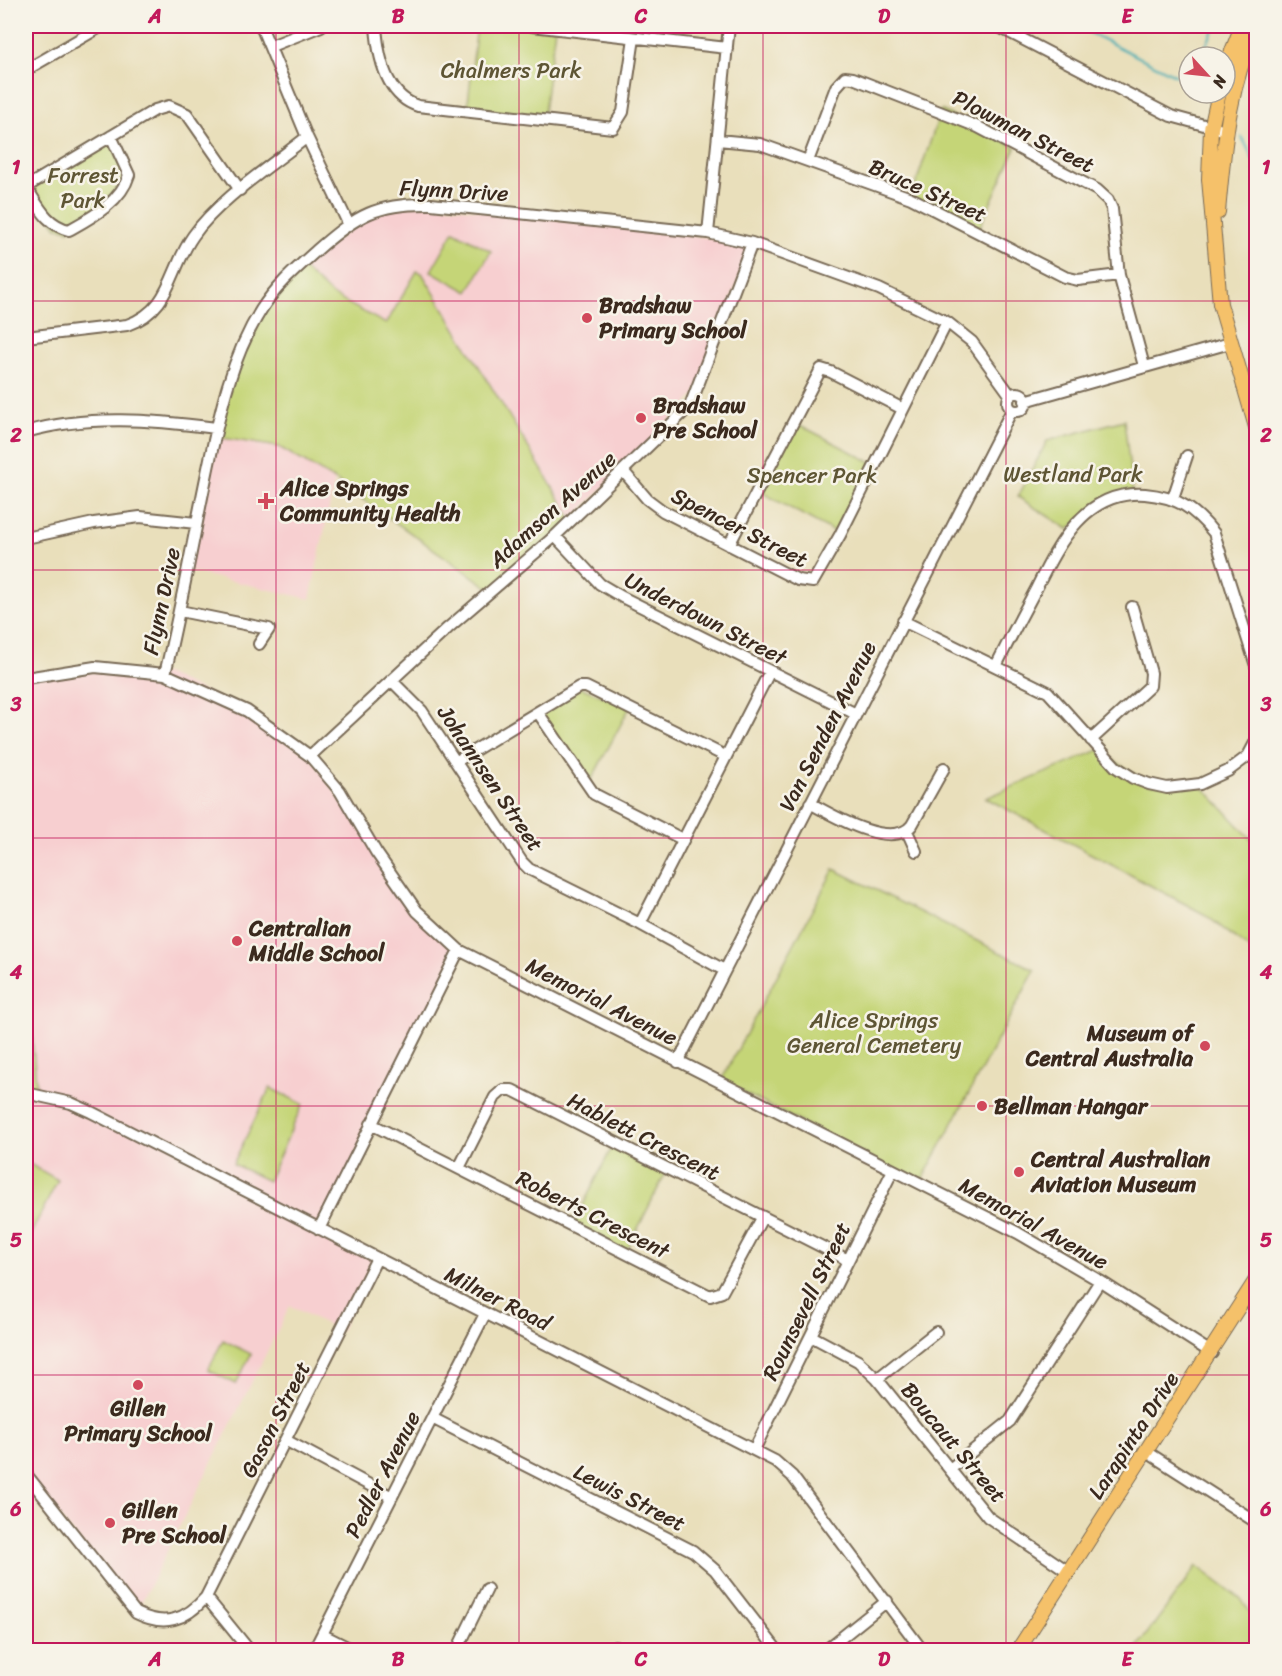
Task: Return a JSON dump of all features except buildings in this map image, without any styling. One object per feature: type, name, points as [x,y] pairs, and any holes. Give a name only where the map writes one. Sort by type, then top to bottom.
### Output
[{"type":"main road","points":[[1234,45],[1242,26]]},
{"type":"main road","points":[[1257,28],[1239,69],[1219,130],[1209,179],[1220,304],[1257,428]]},
{"type":"main road","points":[[1219,105],[1219,130]]},
{"type":"main road","name":"Larapinta Drive","points":[[1018,1650],[1212,1353],[1257,1280]]},
{"type":"main road","name":"Larapinta Drive","points":[[1011,1650],[1043,1612]]},
{"type":"street","points":[[26,70],[102,26]]},
{"type":"street","points":[[261,26],[307,137],[348,223]]},
{"type":"street","points":[[271,46],[321,26]]},
{"type":"street","points":[[376,26],[377,46],[390,82],[395,93],[407,103],[613,128],[624,112],[634,38]]},
{"type":"street","points":[[532,26],[727,48]]},
{"type":"street","points":[[708,233],[729,26]]},
{"type":"street","points":[[997,26],[1171,116],[1219,130]]},
{"type":"street","name":"Plowman Street","points":[[808,161],[840,81],[845,77],[864,82],[978,127],[1097,190],[1108,200],[1112,209],[1119,275],[1144,366]]},
{"type":"street","points":[[111,136],[129,175],[126,185],[102,211],[69,230],[57,227],[48,221],[26,187],[111,136],[155,110],[169,106],[187,114],[240,190]]},
{"type":"street","points":[[26,337],[127,325],[143,319],[159,304],[192,237],[240,190],[307,137]]},
{"type":"street","name":"Bruce Street","points":[[718,140],[760,144],[910,198],[1065,277],[1088,279],[1119,275]]},
{"type":"street","name":"Flynn Drive","points":[[165,674],[180,611],[216,428],[234,362],[262,308],[277,287],[348,223],[381,208],[422,204],[708,233],[752,243],[879,289],[947,322],[972,342],[1011,396]]},
{"type":"street","name":"Adamson Avenue","points":[[310,756],[448,628],[555,536],[624,472],[693,401],[752,243]]},
{"type":"street","name":"Spencer Street","points":[[624,472],[647,499],[663,512],[798,580],[813,582],[947,322]]},
{"type":"street","points":[[1025,401],[1230,343]]},
{"type":"street","points":[[729,545],[821,369],[903,409]]},
{"type":"street","points":[[1018,394],[1025,401],[1022,409],[1012,410],[1008,402],[1011,396],[1018,394]]},
{"type":"street","name":"Van Senden Avenue","points":[[678,1062],[854,713],[1012,410]]},
{"type":"street","points":[[26,432],[46,426],[146,419],[216,428]]},
{"type":"street","points":[[1173,498],[1187,456]]},
{"type":"street","points":[[996,666],[1068,529],[1087,512],[1114,497],[1133,494],[1173,498],[1204,521],[1214,533],[1257,666]]},
{"type":"street","points":[[26,538],[94,523],[140,517],[196,523]]},
{"type":"street","name":"Underdown Street","points":[[555,536],[600,584],[769,673],[854,713]]},
{"type":"street","points":[[1091,740],[1150,686],[1151,673],[1132,607]]},
{"type":"street","points":[[180,611],[270,629],[259,644]]},
{"type":"street","points":[[903,621],[1048,692],[1116,767],[1133,778],[1167,788],[1200,784],[1252,759],[1257,741]]},
{"type":"street","name":"Memorial Avenue","points":[[26,678],[95,667],[165,674],[246,711],[310,756],[340,791],[376,852],[417,911],[459,950],[1018,1233],[1100,1281],[1212,1353]]},
{"type":"street","points":[[640,924],[769,673]]},
{"type":"street","name":"Johannsen Street","points":[[393,681],[422,711],[522,862],[530,869],[640,924],[724,970]]},
{"type":"street","points":[[457,761],[539,714],[579,687],[586,687],[725,756]]},
{"type":"street","points":[[539,714],[594,794],[682,839]]},
{"type":"street","points":[[907,831],[944,768]]},
{"type":"street","points":[[810,803],[856,827],[882,834],[907,831]]},
{"type":"street","points":[[907,831],[916,851]]},
{"type":"street","points":[[319,1229],[459,950]]},
{"type":"street","name":"Hablett Crescent","points":[[459,1168],[495,1098],[503,1090],[512,1090],[848,1260]]},
{"type":"street","name":"Milner Road","points":[[26,1093],[71,1103],[91,1112],[775,1461],[792,1476],[887,1601],[931,1650]]},
{"type":"street","name":"Roberts Crescent","points":[[371,1124],[710,1296],[722,1292],[762,1218]]},
{"type":"street","name":"Rounsevell Street","points":[[754,1450],[893,1170]]},
{"type":"street","name":"Gason Street","points":[[206,1597],[377,1258]]},
{"type":"street","points":[[950,1469],[1010,1421],[1100,1281]]},
{"type":"street","name":"Pedler Avenue","points":[[314,1650],[485,1314]]},
{"type":"street","points":[[877,1379],[936,1332]]},
{"type":"street","name":"Boucaut Street","points":[[811,1336],[858,1361],[877,1379],[988,1516],[1069,1572]]},
{"type":"street","name":"Lewis Street","points":[[432,1418],[693,1551],[715,1570],[777,1650]]},
{"type":"street","points":[[286,1441],[392,1497]]},
{"type":"street","points":[[1147,1452],[1254,1515]]},
{"type":"street","points":[[26,1474],[136,1613],[149,1620],[164,1623],[186,1616],[206,1597],[249,1650]]},
{"type":"street","points":[[457,1650],[487,1589]]},
{"type":"street","points":[[826,1650],[887,1601]]},
{"type":"street","name":"Milner Road","points":[[896,1612],[922,1650]]},
{"type":"street","points":[[323,1635],[353,1650]]},
{"type":"shaded area","name":"Bradshaw Primary School","points":[[431,204],[752,243],[695,395],[572,519],[422,273],[417,271],[387,324],[332,295],[300,266],[381,208]]},
{"type":"shaded area","name":"Alice Springs Community Health","points":[[215,437],[279,447],[335,480],[310,599],[188,571]]},
{"type":"shaded area","name":"Centralian Middle School","points":[[61,671],[165,674],[212,695],[310,756],[417,911],[459,950],[319,1228],[377,1258],[340,1331],[290,1306],[136,1613],[26,1474],[26,1243],[58,1180],[26,1162],[26,1093],[37,1094],[26,963],[26,678]]},
{"type":"green space","name":"Chalmers Park","points":[[477,26],[555,28],[543,120],[467,111]]},
{"type":"green space","points":[[941,110],[1016,147],[977,233],[911,198]]},
{"type":"green space","name":"Forrest Park","points":[[111,136],[127,166],[126,185],[69,230],[57,227],[26,187]]},
{"type":"green space","points":[[454,231],[491,251],[468,292],[431,271]]},
{"type":"green space","points":[[300,266],[332,295],[386,324],[417,271],[422,273],[572,519],[492,590],[335,480],[279,447],[215,437],[248,331]]},
{"type":"green space","name":"Westland Park","points":[[1124,420],[1133,494],[1114,497],[1068,529],[1018,497],[1047,441]]},
{"type":"green space","name":"Spencer Park","points":[[792,421],[875,464],[840,535],[757,490]]},
{"type":"green space","points":[[579,687],[630,707],[587,788],[539,714]]},
{"type":"green space","points":[[1099,750],[1149,784],[1200,784],[1256,844],[1256,954],[1204,914],[986,798]]},
{"type":"green space","name":"Alice Springs General Cemetery","points":[[834,869],[1035,970],[920,1184],[721,1081]]},
{"type":"green space","points":[[26,963],[37,1094],[26,1093]]},
{"type":"green space","points":[[270,1088],[303,1104],[268,1181],[233,1164]]},
{"type":"green space","points":[[614,1143],[668,1168],[626,1252],[573,1225]]},
{"type":"green space","points":[[26,1162],[58,1180],[26,1243]]},
{"type":"green space","points":[[223,1340],[251,1354],[236,1384],[208,1370]]},
{"type":"green space","points":[[1197,1566],[1241,1599],[1256,1621],[1256,1650],[1135,1650]]},
{"type":"waterway","points":[[1076,26],[1177,76]]},
{"type":"waterway","points":[[1206,45],[1215,26]]},
{"type":"waterway","points":[[1242,137],[1256,165]]},
{"type":"place","name":"Bradshaw Primary School","points":[[587,318]]},
{"type":"place","name":"Bradshaw Pre School","points":[[641,418]]},
{"type":"place","name":"Alice Springs Community Health","points":[[266,501]]},
{"type":"place","name":"Centralian Middle School","points":[[237,941]]},
{"type":"place","name":"Museum of Central Australia","points":[[1205,1046]]},
{"type":"place","name":"Bellman Hangar","points":[[982,1106]]},
{"type":"place","name":"Central Australian Aviation Museum","points":[[1019,1172]]},
{"type":"place","name":"Gillen Primary School","points":[[138,1385]]},
{"type":"place","name":"Gillen Pre School","points":[[110,1523]]}]
